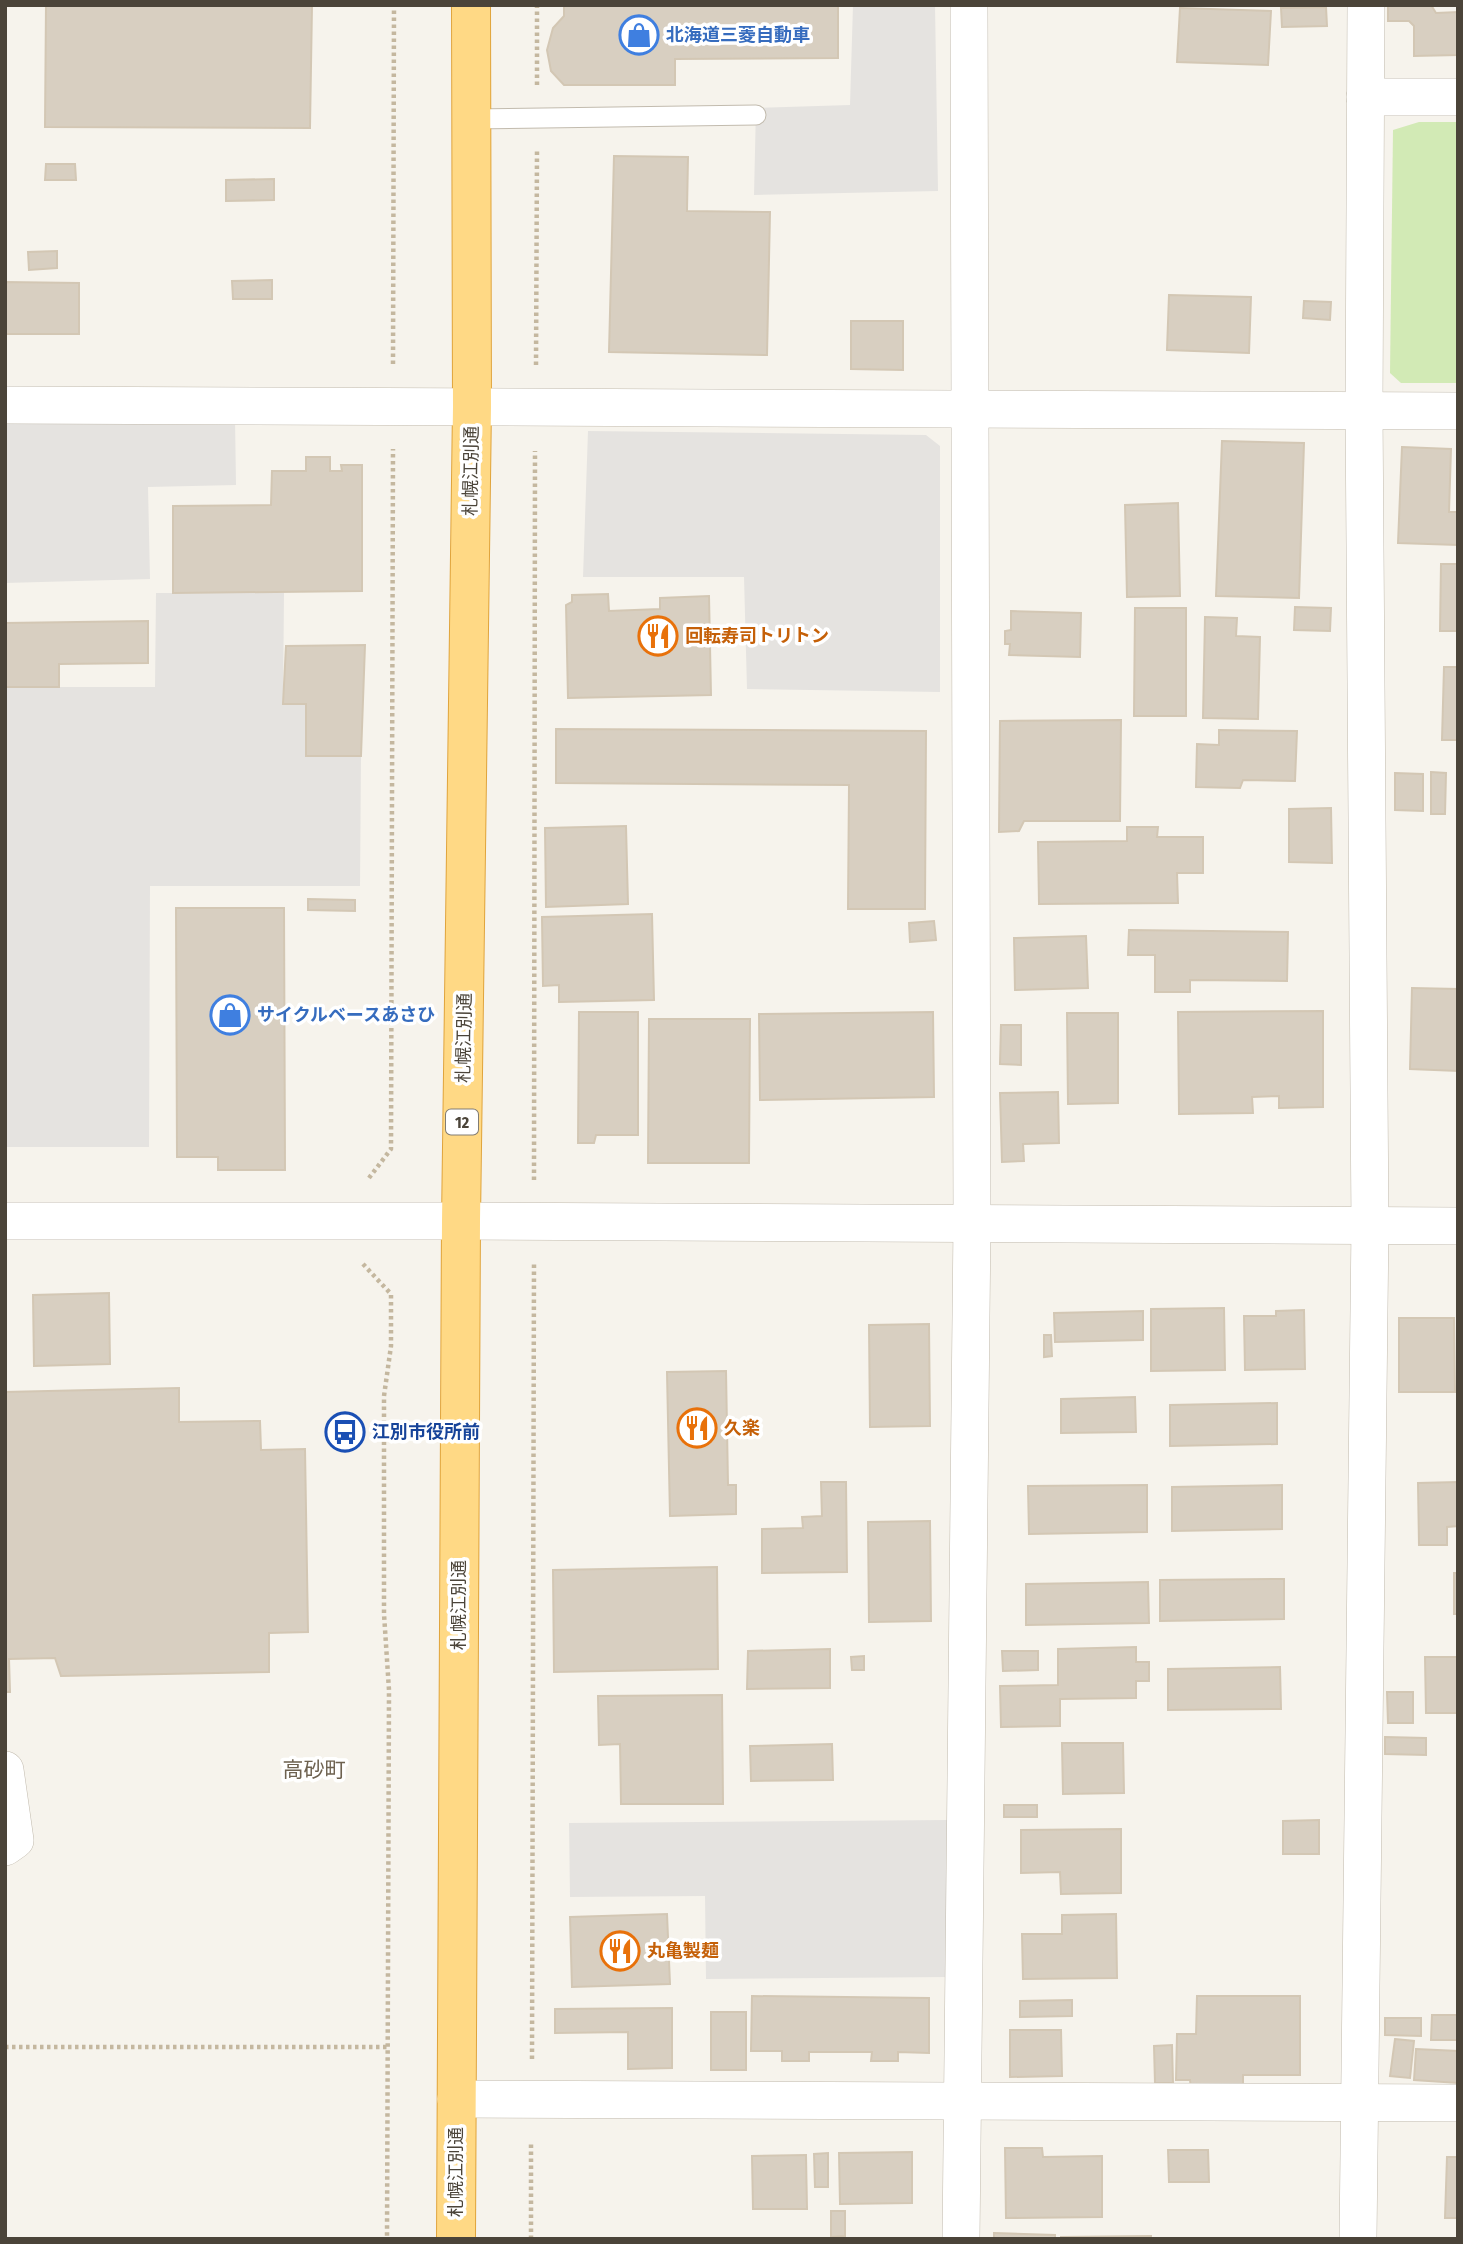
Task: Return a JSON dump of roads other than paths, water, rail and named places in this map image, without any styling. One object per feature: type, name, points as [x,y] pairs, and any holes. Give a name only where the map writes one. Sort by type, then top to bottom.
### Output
[{"type":"highway","name":"札幌江別通","points":[[456,2239],[461,1221],[472,407],[471,5]]},
{"type":"street","points":[[961,2239],[972,1224],[969,5]]},
{"type":"street","points":[[1358,2239],[1370,1226],[1364,411],[1366,5]]},
{"type":"street","points":[[1365,97],[1458,97]]},
{"type":"street","points":[[5,405],[1458,411]]},
{"type":"street","points":[[5,1221],[1458,1226]]},
{"type":"street","points":[[5,1770],[15,1840],[5,1847]]},
{"type":"street","points":[[456,2099],[1458,2103]]},
{"type":"lane","points":[[471,119],[756,116]]},
{"type":"place","name":"北海道三菱自動車","points":[[639,35]]},
{"type":"place","name":"回転寿司トリトン","points":[[658,636]]},
{"type":"place","name":"サイクルベースあさひ","points":[[230,1015]]},
{"type":"place","name":"久楽","points":[[697,1428]]},
{"type":"place","name":"江別市役所前","points":[[345,1432]]},
{"type":"place","name":"丸亀製麺","points":[[620,1951]]},
{"type":"district","name":"高砂町","points":[[314,1770]]}]
